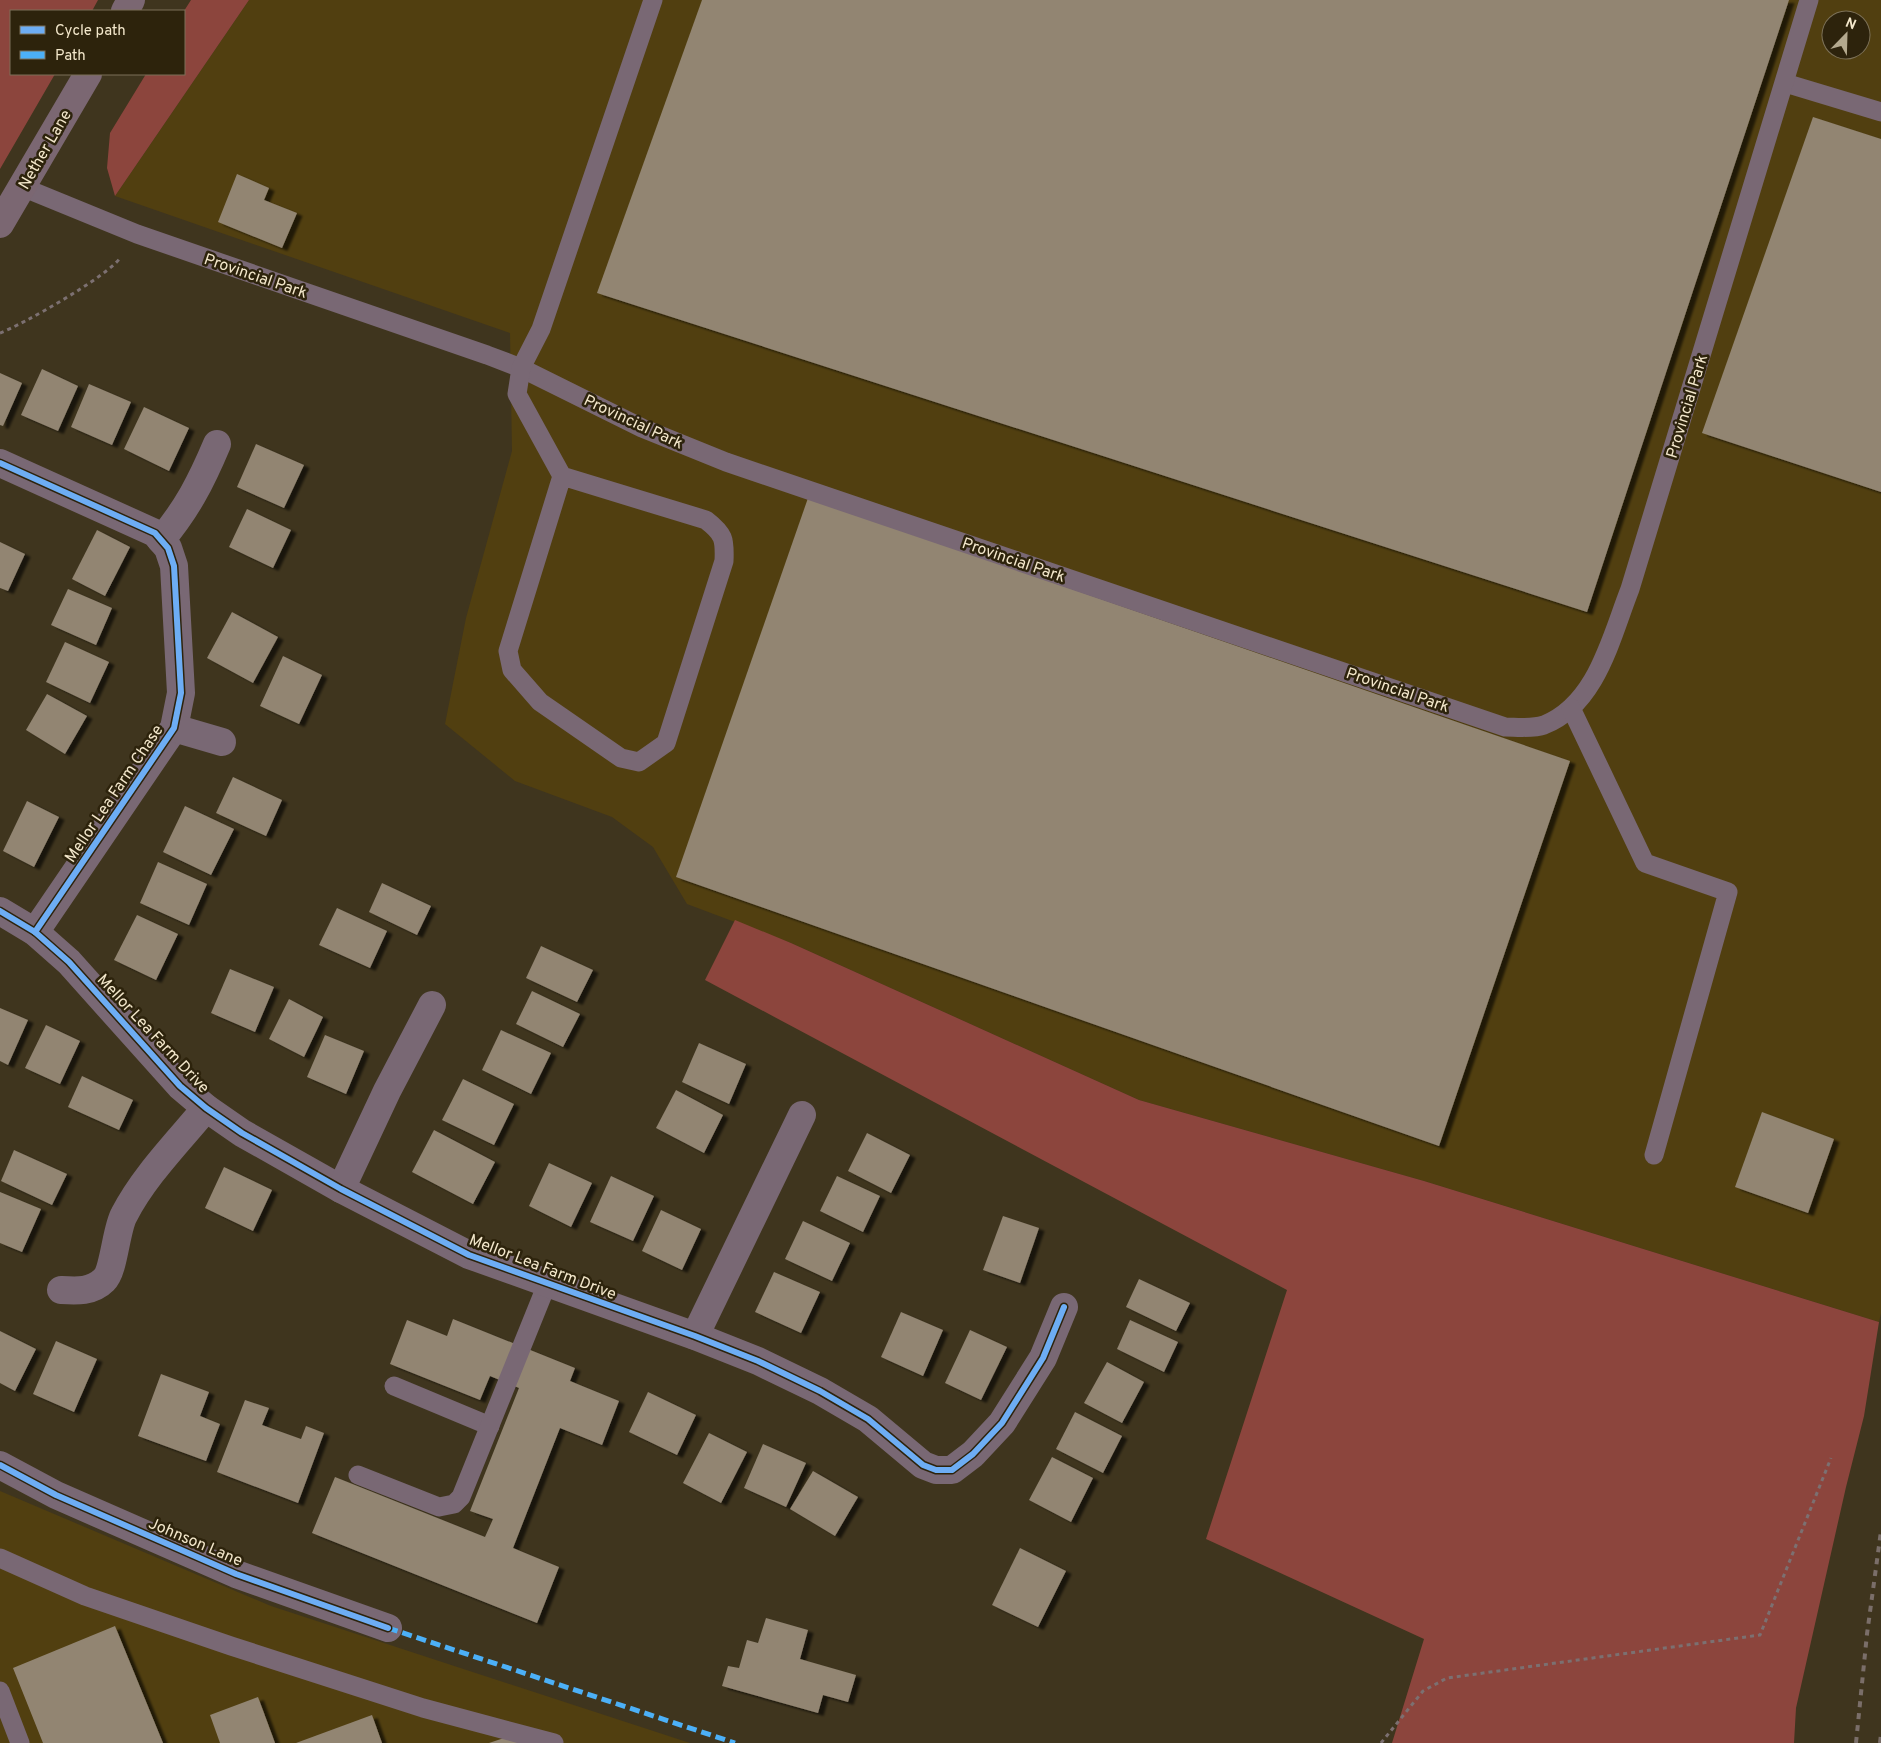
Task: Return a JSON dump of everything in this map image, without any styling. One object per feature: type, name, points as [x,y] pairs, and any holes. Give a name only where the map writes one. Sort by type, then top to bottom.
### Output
[{"type":"main road","name":"Nether Lane","points":[[0,224],[87,75]]},
{"type":"street","points":[[161,540],[182,515],[203,477],[217,444]]},
{"type":"street","name":"Mellor Lea Farm Chase","points":[[0,463],[155,533],[168,548],[174,566],[181,693],[174,728],[34,932]]},
{"type":"street","name":"Mellor Lea Farm Chase","points":[[174,728],[222,742]]},
{"type":"street","name":"Mellor Lea Farm Drive","points":[[0,911],[34,932],[69,962],[180,1086],[206,1108],[242,1133],[341,1189],[469,1255],[695,1336],[758,1361],[820,1391],[868,1419],[923,1465],[936,1470],[952,1470],[973,1454],[1002,1423],[1043,1358],[1064,1307]]},
{"type":"street","points":[[341,1189],[387,1091],[432,1004]]},
{"type":"street","points":[[61,1290],[82,1291],[97,1287],[106,1278],[123,1216],[141,1188],[206,1108]]},
{"type":"street","points":[[695,1336],[802,1115]]},
{"type":"street","name":"Johnson Lane","points":[[0,1465],[56,1495],[236,1574],[388,1628]]},
{"type":"lane","points":[[562,476],[508,651],[512,670],[540,702],[622,758],[639,762],[666,743],[724,561],[725,540],[716,528],[706,520],[562,476],[517,394],[521,368],[541,329],[653,0]]},
{"type":"lane","name":"Provincial Park","points":[[22,187],[137,234],[521,368],[642,428],[726,462],[1505,727],[1543,726],[1571,708],[1595,678],[1630,589],[1809,0]]},
{"type":"lane","points":[[1785,83],[1881,112]]},
{"type":"lane","points":[[1571,708],[1644,863],[1728,892],[1654,1155]]},
{"type":"lane","points":[[358,1475],[439,1507],[454,1504],[461,1497],[547,1284]]},
{"type":"lane","points":[[394,1386],[490,1426]]},
{"type":"lane","points":[[0,1558],[85,1596],[231,1646],[423,1708],[554,1743]]},
{"type":"lane","points":[[0,1691],[20,1743]]},
{"type":"path","points":[[0,333],[92,282],[116,264],[137,234]]},
{"type":"path","points":[[1381,1743],[1423,1691],[1447,1678],[1760,1635],[1831,1458]]},
{"type":"shaded area","points":[[0,0],[98,0],[93,10],[10,10],[10,75],[54,75],[0,169]]},
{"type":"shaded area","points":[[191,0],[249,0],[115,196],[107,168],[110,133],[145,75],[185,75],[185,10]]},
{"type":"shaded area","points":[[249,0],[1881,0],[1881,1313],[1879,1322],[1424,1181],[1139,1100],[791,943],[687,904],[653,847],[612,817],[515,781],[445,724],[466,618],[512,451],[510,333],[115,196]]},
{"type":"shaded area","points":[[735,920],[791,943],[1139,1100],[1424,1181],[1879,1322],[1864,1416],[1796,1708],[1794,1743],[1392,1743],[1424,1639],[1206,1539],[1287,1290],[705,980]]},
{"type":"shaded area","points":[[0,1491],[271,1606],[690,1743],[0,1743]]},
{"type":"building","points":[[702,0],[1789,0],[1587,612],[597,293]]},
{"type":"building","points":[[1813,117],[1881,139],[1881,492],[1702,433]]},
{"type":"building","points":[[237,174],[269,188],[264,200],[297,213],[282,248],[218,222]]},
{"type":"building","points":[[42,369],[78,386],[58,431],[21,415]]},
{"type":"building","points":[[0,373],[22,383],[3,426],[0,425]]},
{"type":"building","points":[[89,384],[131,402],[112,445],[71,427]]},
{"type":"building","points":[[144,407],[189,428],[169,471],[124,449]]},
{"type":"building","points":[[256,444],[304,465],[284,508],[237,487]]},
{"type":"building","points":[[808,498],[1570,761],[1439,1146],[676,877]]},
{"type":"building","points":[[247,509],[291,530],[273,568],[229,547]]},
{"type":"building","points":[[97,530],[130,547],[105,596],[72,579]]},
{"type":"building","points":[[0,542],[25,554],[8,591],[0,588]]},
{"type":"building","points":[[68,589],[112,608],[96,645],[51,625]]},
{"type":"building","points":[[232,612],[278,637],[253,683],[207,658]]},
{"type":"building","points":[[65,642],[109,662],[90,703],[46,682]]},
{"type":"building","points":[[283,656],[322,675],[299,724],[260,706]]},
{"type":"building","points":[[47,694],[87,716],[65,754],[26,730]]},
{"type":"building","points":[[233,777],[282,800],[266,836],[216,813]]},
{"type":"building","points":[[27,801],[59,817],[34,867],[3,851]]},
{"type":"building","points":[[185,806],[234,829],[211,875],[163,852]]},
{"type":"building","points":[[158,862],[207,884],[189,925],[140,903]]},
{"type":"building","points":[[382,883],[431,906],[417,935],[369,912]]},
{"type":"building","points":[[337,908],[387,931],[370,968],[319,945]]},
{"type":"building","points":[[137,915],[178,934],[156,980],[114,960]]},
{"type":"building","points":[[541,946],[593,970],[577,1002],[526,978]]},
{"type":"building","points":[[230,969],[274,987],[255,1032],[211,1013]]},
{"type":"building","points":[[532,991],[580,1014],[563,1047],[516,1024]]},
{"type":"building","points":[[289,999],[323,1017],[304,1057],[269,1039]]},
{"type":"building","points":[[0,1008],[28,1020],[8,1065],[0,1061]]},
{"type":"building","points":[[46,1025],[80,1041],[60,1084],[25,1068]]},
{"type":"building","points":[[501,1030],[551,1053],[531,1094],[482,1070]]},
{"type":"building","points":[[325,1035],[364,1051],[346,1094],[307,1077]]},
{"type":"building","points":[[699,1043],[746,1064],[729,1104],[682,1082]]},
{"type":"building","points":[[82,1076],[133,1100],[119,1130],[68,1107]]},
{"type":"building","points":[[463,1079],[514,1104],[494,1145],[442,1120]]},
{"type":"building","points":[[676,1090],[723,1115],[704,1153],[656,1128]]},
{"type":"building","points":[[1762,1112],[1834,1139],[1808,1213],[1735,1187]]},
{"type":"building","points":[[434,1130],[495,1162],[473,1204],[412,1172]]},
{"type":"building","points":[[867,1133],[910,1155],[891,1193],[848,1171]]},
{"type":"building","points":[[14,1150],[67,1174],[52,1205],[1,1181]]},
{"type":"building","points":[[549,1163],[592,1183],[571,1227],[529,1206]]},
{"type":"building","points":[[224,1167],[272,1190],[253,1231],[205,1208]]},
{"type":"building","points":[[611,1176],[654,1196],[633,1241],[590,1222]]},
{"type":"building","points":[[837,1176],[880,1196],[863,1232],[820,1211]]},
{"type":"building","points":[[0,1192],[41,1209],[22,1252],[0,1243]]},
{"type":"building","points":[[661,1210],[701,1229],[682,1270],[642,1251]]},
{"type":"building","points":[[1003,1216],[1039,1228],[1020,1283],[983,1270]]},
{"type":"building","points":[[803,1221],[850,1243],[832,1281],[785,1259]]},
{"type":"building","points":[[774,1272],[820,1292],[801,1333],[755,1312]]},
{"type":"building","points":[[1139,1279],[1190,1303],[1176,1331],[1126,1307]]},
{"type":"building","points":[[901,1312],[943,1330],[923,1376],[881,1357]]},
{"type":"building","points":[[453,1319],[575,1368],[570,1381],[619,1401],[602,1445],[560,1428],[513,1548],[559,1567],[537,1623],[312,1533],[335,1477],[485,1537],[493,1519],[470,1511],[519,1388],[490,1376],[480,1400],[390,1364],[407,1320],[447,1336]]},
{"type":"building","points":[[1130,1320],[1178,1342],[1164,1372],[1117,1349]]},
{"type":"building","points":[[970,1330],[1007,1347],[981,1400],[945,1383]]},
{"type":"building","points":[[0,1331],[36,1349],[15,1391],[0,1383]]},
{"type":"building","points":[[56,1341],[97,1359],[74,1412],[33,1394]]},
{"type":"building","points":[[1107,1362],[1144,1382],[1122,1423],[1084,1403]]},
{"type":"building","points":[[161,1374],[209,1392],[200,1416],[220,1424],[206,1461],[138,1436]]},
{"type":"building","points":[[648,1392],[696,1415],[677,1455],[629,1432]]},
{"type":"building","points":[[245,1400],[269,1408],[262,1425],[301,1439],[306,1426],[324,1433],[298,1503],[217,1472]]},
{"type":"building","points":[[1075,1412],[1122,1436],[1103,1473],[1056,1449]]},
{"type":"building","points":[[709,1433],[747,1452],[721,1503],[683,1483]]},
{"type":"building","points":[[763,1444],[806,1463],[786,1507],[744,1488]]},
{"type":"building","points":[[1052,1457],[1093,1478],[1071,1522],[1029,1500]]},
{"type":"building","points":[[813,1471],[858,1497],[835,1536],[790,1509]]},
{"type":"building","points":[[1020,1548],[1066,1571],[1038,1627],[992,1605]]},
{"type":"building","points":[[766,1618],[808,1630],[800,1659],[856,1675],[848,1702],[823,1695],[818,1713],[722,1686],[728,1666],[739,1668],[747,1640],[758,1643]]},
{"type":"building","points":[[115,1626],[163,1743],[43,1743],[13,1668]]},
{"type":"building","points":[[258,1697],[275,1743],[220,1743],[210,1715]]},
{"type":"building","points":[[372,1715],[382,1743],[296,1743]]},
{"type":"building","points":[[510,1736],[527,1743],[489,1743]]},
{"type":"railway","points":[[1856,1743],[1867,1634],[1881,1531]]},
{"type":"railway","points":[[1880,1743],[1881,1734]]},
{"type":"marked path","points":[[388,1628],[735,1743]]},
{"type":"cycle path","points":[[0,463],[155,533],[168,548],[174,566],[181,693],[174,728],[35,932]]},
{"type":"cycle path","points":[[0,911],[35,932],[69,962],[180,1086],[206,1108],[242,1133],[341,1189],[469,1255],[695,1336],[758,1361],[820,1391],[868,1419],[923,1465],[936,1470],[952,1470],[973,1454],[1002,1423],[1043,1358],[1064,1307]]},
{"type":"cycle path","points":[[0,1465],[56,1495],[236,1574],[388,1628]]}]
